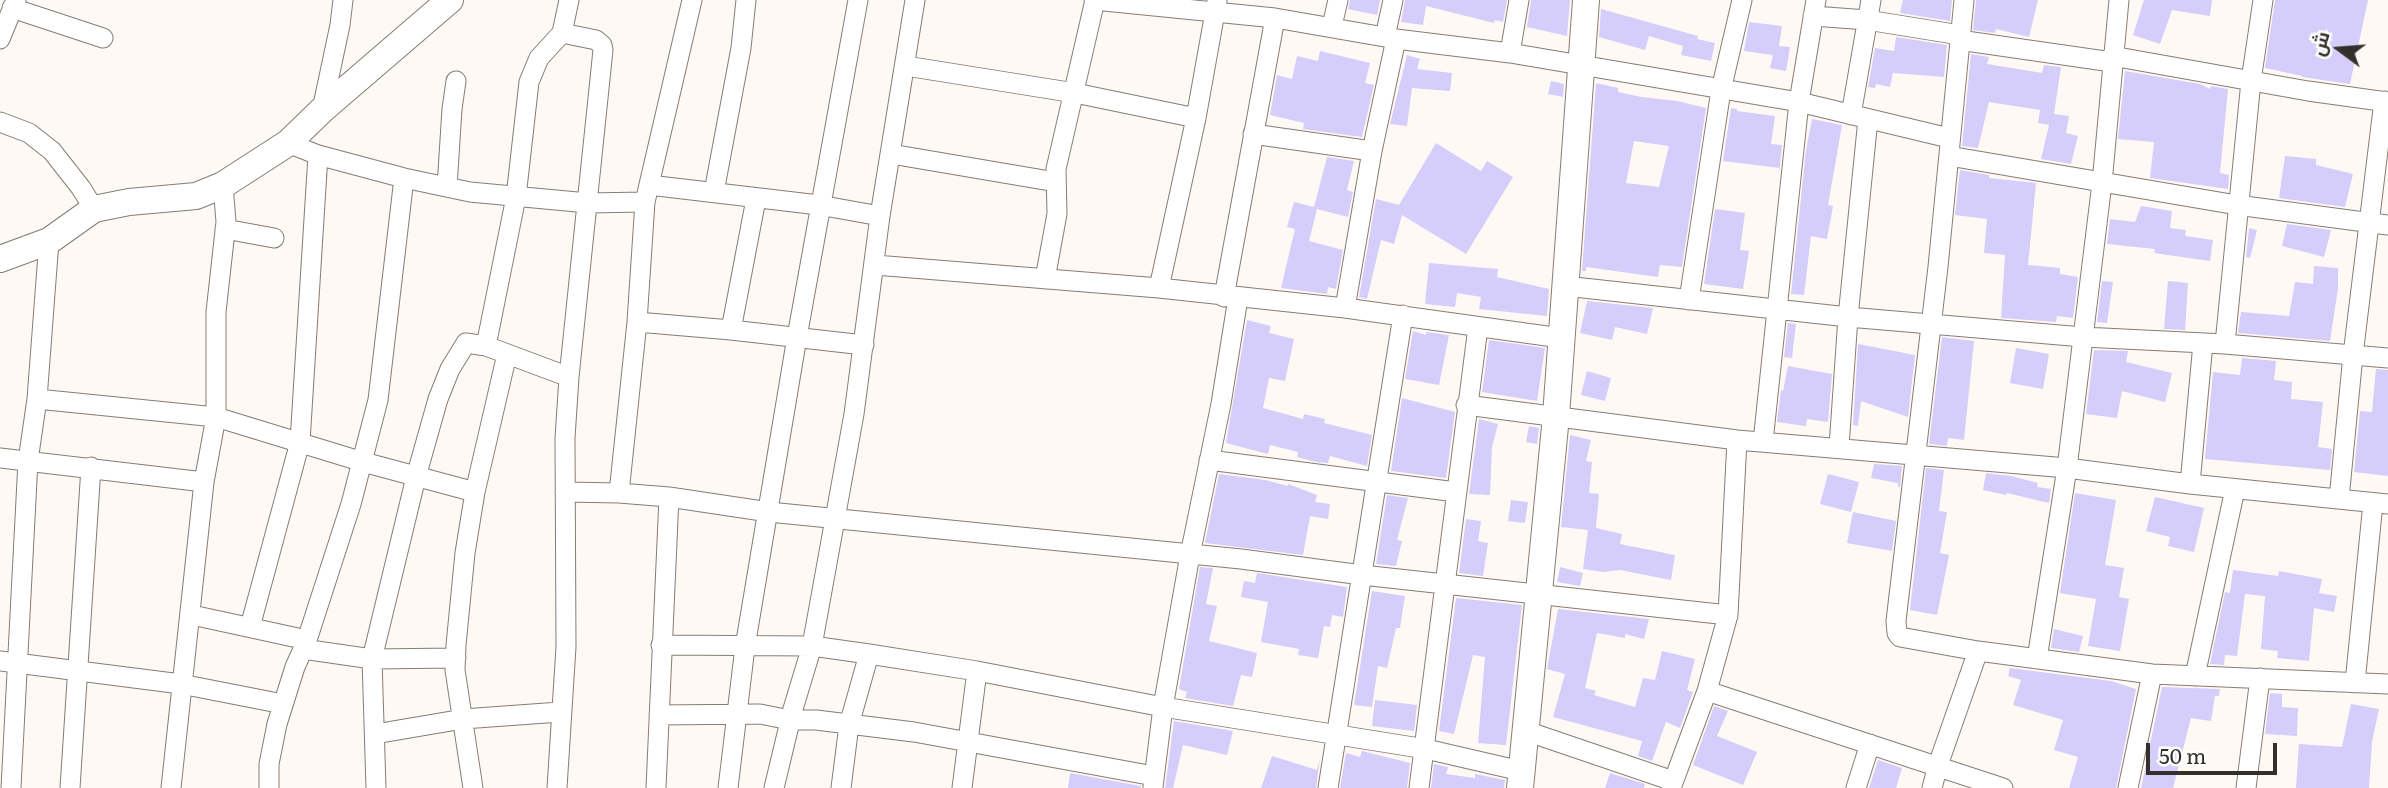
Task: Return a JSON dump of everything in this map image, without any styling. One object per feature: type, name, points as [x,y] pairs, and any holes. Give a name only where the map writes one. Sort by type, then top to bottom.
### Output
[{"type":"main road","points":[[0,259],[49,241],[94,209],[129,202],[196,196],[223,185],[288,143],[322,110],[450,0]]},
{"type":"main road","points":[[1520,779],[1556,416],[1586,0]]},
{"type":"street","points":[[322,110],[343,0]]},
{"type":"street","points":[[486,346],[516,197],[528,82],[539,58],[562,33],[569,0]]},
{"type":"street","points":[[619,493],[647,193],[680,63],[692,0]]},
{"type":"street","points":[[714,192],[741,48],[746,0]]},
{"type":"street","points":[[728,788],[745,646],[819,205],[858,0]]},
{"type":"street","points":[[774,788],[790,720],[812,646],[855,414],[880,216],[915,0]]},
{"type":"street","points":[[1045,279],[1057,214],[1056,169],[1095,0],[1216,6],[1391,38],[1510,53],[1799,102],[1859,117],[1949,147],[2102,183],[2379,224]]},
{"type":"street","points":[[1332,26],[1338,0]]},
{"type":"street","points":[[1345,308],[1391,38],[1393,0]]},
{"type":"street","points":[[1510,53],[1520,0]]},
{"type":"street","points":[[1689,300],[1721,90],[1742,0]]},
{"type":"street","points":[[1839,447],[1859,117],[1871,0]]},
{"type":"street","points":[[1964,0],[1932,324],[1895,628],[1900,636],[1978,652],[2152,674],[2388,684]]},
{"type":"street","points":[[2037,659],[2067,468],[2102,183],[2119,0]]},
{"type":"street","points":[[2225,345],[2250,81],[2263,0]]},
{"type":"street","points":[[0,39],[14,4],[103,38]]},
{"type":"street","points":[[1159,288],[1196,118],[1216,6]]},
{"type":"street","points":[[1763,442],[1799,102],[1815,8],[1959,37],[2386,102],[2379,224],[2353,355],[2339,499]]},
{"type":"street","points":[[659,715],[760,714],[790,720],[914,732],[1153,782],[1163,707],[1209,460],[1253,134],[1275,18]]},
{"type":"street","points":[[557,788],[566,647],[565,438],[603,50],[596,40],[562,33]]},
{"type":"street","points":[[906,66],[1075,93],[1196,118]]},
{"type":"street","points":[[447,187],[456,81]]},
{"type":"street","points":[[0,121],[29,133],[46,146],[66,168],[94,209]]},
{"type":"street","points":[[1253,134],[1372,151]]},
{"type":"street","points":[[288,143],[318,155],[470,192],[588,203],[647,193],[714,192],[819,205],[880,216]]},
{"type":"street","points":[[250,627],[300,442],[318,155]]},
{"type":"street","points":[[891,155],[1056,182]]},
{"type":"street","points":[[268,788],[272,744],[283,704],[363,462],[378,400],[404,178]]},
{"type":"street","points":[[171,788],[181,684],[192,615],[204,482],[216,417],[216,312],[225,229],[223,185]]},
{"type":"street","points":[[732,330],[756,199]]},
{"type":"street","points":[[225,229],[274,238]]},
{"type":"street","points":[[11,788],[8,662],[28,461],[37,399],[49,241]]},
{"type":"street","points":[[875,265],[1159,288],[1403,315],[1561,338]]},
{"type":"street","points":[[1565,286],[1848,317],[2083,337],[2203,343],[2388,358]]},
{"type":"street","points":[[1328,788],[1403,315]]},
{"type":"street","points":[[637,322],[864,345]]},
{"type":"street","points":[[1419,788],[1478,327]]},
{"type":"street","points":[[2190,484],[2203,343]]},
{"type":"street","points":[[376,788],[372,659],[416,477],[438,399],[450,369],[466,344],[486,346],[569,377]]},
{"type":"street","points":[[473,788],[455,670],[465,553],[475,492],[507,354]]},
{"type":"street","points":[[37,399],[216,417],[363,462],[475,492]]},
{"type":"street","points":[[1466,405],[1737,440],[2067,468],[2190,484],[2381,503],[2355,682]]},
{"type":"street","points":[[1526,731],[1672,784],[1707,691],[1728,615],[1737,440]]},
{"type":"street","points":[[0,458],[204,482]]},
{"type":"street","points":[[1209,460],[1456,492]]},
{"type":"street","points":[[70,788],[91,467]]},
{"type":"street","points":[[2195,676],[2235,489]]},
{"type":"street","points":[[565,492],[619,493],[669,498],[769,512],[1241,559],[1728,615]]},
{"type":"street","points":[[656,788],[669,498]]},
{"type":"street","points":[[192,615],[250,627],[305,644],[372,659],[456,658]]},
{"type":"street","points":[[662,645],[812,646],[869,654],[977,671],[1163,707],[1426,749],[1520,779]]},
{"type":"street","points":[[1932,788],[1978,652]]},
{"type":"street","points":[[841,788],[849,724],[869,654]]},
{"type":"street","points":[[8,662],[181,684],[283,704]]},
{"type":"street","points":[[962,788],[977,671]]},
{"type":"street","points":[[2128,788],[2152,674]]},
{"type":"street","points":[[2246,788],[2260,678]]},
{"type":"street","points":[[1707,691],[2003,788]]},
{"type":"street","points":[[375,734],[463,719],[561,712]]},
{"type":"street","points":[[1856,788],[1870,744]]},
{"type":"building","points":[[1350,0],[1380,0],[1377,15],[1348,9]]},
{"type":"building","points":[[1405,0],[1507,0],[1503,22],[1495,20],[1494,23],[1426,6],[1423,25],[1401,22]]},
{"type":"building","points":[[1531,0],[1570,0],[1567,36],[1527,27]]},
{"type":"building","points":[[1903,0],[1952,0],[1950,21],[1900,13]]},
{"type":"building","points":[[1976,0],[2038,0],[2029,37],[1996,29],[1995,33],[1973,30]]},
{"type":"building","points":[[2144,0],[2212,0],[2210,16],[2172,10],[2160,44],[2133,35]]},
{"type":"building","points":[[2275,0],[2368,0],[2350,84],[2265,68]]},
{"type":"building","points":[[1601,9],[1715,43],[1711,61],[1681,55],[1683,46],[1649,36],[1645,50],[1599,37]]},
{"type":"building","points":[[1749,22],[1782,26],[1779,46],[1790,47],[1786,71],[1770,68],[1773,55],[1744,51]]},
{"type":"building","points":[[1896,37],[1947,45],[1944,77],[1893,73],[1890,87],[1876,84],[1875,88],[1868,87],[1875,48],[1894,51]]},
{"type":"building","points":[[1320,51],[1370,63],[1365,83],[1374,85],[1362,137],[1303,129],[1304,123],[1270,115],[1277,75],[1292,79],[1297,56],[1318,61]]},
{"type":"building","points":[[1971,54],[1989,57],[1987,64],[2042,73],[2044,65],[2061,67],[2054,114],[2069,116],[2066,133],[2078,136],[2071,164],[2041,159],[2049,125],[2038,123],[2040,110],[1989,102],[1978,148],[1962,146]]},
{"type":"building","points":[[1407,55],[1420,59],[1417,69],[1452,73],[1450,91],[1412,88],[1407,126],[1390,124]]},
{"type":"building","points":[[2125,71],[2200,84],[2210,89],[2211,86],[2228,89],[2220,173],[2229,175],[2228,189],[2150,178],[2154,142],[2118,139]]},
{"type":"building","points":[[1551,81],[1564,84],[1563,97],[1548,94]]},
{"type":"building","points":[[1596,83],[1618,88],[1618,92],[1706,108],[1682,267],[1660,265],[1658,277],[1586,267],[1586,271],[1582,271]],"holes":[[[1634,141],[1669,146],[1659,187],[1626,183]]]},
{"type":"building","points":[[1731,108],[1775,116],[1771,144],[1782,145],[1780,168],[1723,161]]},
{"type":"building","points":[[1812,119],[1842,125],[1828,205],[1833,206],[1827,239],[1811,236],[1804,295],[1791,294],[1806,150]]},
{"type":"building","points":[[1436,143],[1481,171],[1487,161],[1513,177],[1466,254],[1402,215],[1394,244],[1381,240],[1367,299],[1359,297],[1376,199],[1399,205]]},
{"type":"building","points":[[2285,156],[2316,159],[2316,165],[2353,174],[2345,207],[2279,198]]},
{"type":"building","points":[[1327,157],[1354,161],[1347,190],[1353,192],[1348,217],[1317,209],[1309,241],[1343,250],[1336,289],[1328,287],[1327,294],[1281,288],[1295,229],[1287,227],[1294,202],[1314,207]]},
{"type":"building","points":[[1960,170],[1989,175],[1989,178],[2036,183],[2028,265],[2060,268],[2060,274],[2078,277],[2073,318],[2057,316],[2056,322],[2001,318],[2005,255],[1984,253],[1987,219],[1955,215]]},
{"type":"building","points":[[2141,206],[2172,211],[2170,228],[2186,230],[2185,236],[2213,240],[2210,261],[2154,253],[2155,249],[2107,244],[2110,219],[2135,222]]},
{"type":"building","points":[[1715,209],[1745,213],[1740,250],[1749,251],[1743,289],[1704,284]]},
{"type":"building","points":[[2287,224],[2331,230],[2324,257],[2282,246]]},
{"type":"building","points":[[2249,228],[2257,230],[2250,258],[2246,257]]},
{"type":"building","points":[[1429,263],[1498,269],[1497,277],[1549,289],[1547,316],[1479,309],[1481,297],[1457,293],[1455,307],[1425,304]]},
{"type":"building","points":[[2314,266],[2338,268],[2338,288],[2330,341],[2238,333],[2241,312],[2289,316],[2295,282],[2313,284]]},
{"type":"building","points":[[2102,281],[2113,282],[2107,323],[2097,322]]},
{"type":"building","points":[[2168,281],[2188,283],[2185,330],[2164,329]]},
{"type":"building","points":[[1587,301],[1653,308],[1647,334],[1615,327],[1612,340],[1580,333]]},
{"type":"building","points":[[1247,320],[1271,326],[1269,333],[1294,339],[1285,381],[1269,378],[1263,408],[1303,419],[1304,414],[1325,419],[1324,423],[1372,435],[1367,466],[1330,456],[1328,463],[1316,462],[1297,457],[1298,452],[1270,445],[1268,454],[1226,443]]},
{"type":"building","points":[[1788,323],[1796,324],[1792,358],[1784,357]]},
{"type":"building","points":[[1413,331],[1426,335],[1426,332],[1449,335],[1439,385],[1405,379]]},
{"type":"building","points":[[1942,337],[1974,341],[1964,440],[1948,438],[1947,446],[1929,444]]},
{"type":"building","points":[[1489,340],[1545,348],[1537,401],[1482,392]]},
{"type":"building","points":[[1858,344],[1915,355],[1908,417],[1861,401],[1858,426],[1853,425]]},
{"type":"building","points":[[2016,348],[2049,354],[2043,389],[2010,383]]},
{"type":"building","points":[[2094,350],[2128,351],[2126,362],[2172,373],[2165,402],[2122,391],[2117,418],[2086,414]]},
{"type":"building","points":[[2242,358],[2276,361],[2274,380],[2292,382],[2291,399],[2323,402],[2318,447],[2332,449],[2330,470],[2205,459],[2213,372],[2240,375]]},
{"type":"building","points":[[1788,366],[1832,374],[1828,422],[1807,419],[1806,426],[1777,422],[1781,390],[1783,391]]},
{"type":"building","points":[[2376,369],[2388,370],[2388,476],[2354,472],[2360,411],[2372,412]]},
{"type":"building","points":[[1587,371],[1611,378],[1605,401],[1581,395]]},
{"type":"building","points":[[1402,398],[1455,412],[1446,478],[1391,471]]},
{"type":"building","points":[[1479,419],[1498,424],[1492,447],[1490,495],[1469,494]]},
{"type":"building","points":[[1529,426],[1539,428],[1537,444],[1526,442]]},
{"type":"building","points":[[1570,435],[1591,440],[1586,461],[1592,462],[1589,493],[1599,494],[1596,528],[1622,534],[1620,544],[1675,555],[1671,580],[1620,570],[1603,572],[1583,569],[1588,530],[1561,527]]},
{"type":"building","points":[[1874,464],[1902,466],[1900,487],[1898,483],[1871,478]]},
{"type":"building","points":[[1926,468],[1944,470],[1939,511],[1947,512],[1940,553],[1949,555],[1937,615],[1910,610]]},
{"type":"building","points":[[1986,473],[2011,476],[2038,483],[2037,487],[2051,489],[2049,503],[1983,490]]},
{"type":"building","points":[[1219,474],[1288,484],[1317,495],[1315,502],[1330,504],[1328,519],[1310,516],[1303,555],[1205,543]]},
{"type":"building","points":[[1828,474],[1859,482],[1851,512],[1820,504]]},
{"type":"building","points":[[2075,493],[2116,500],[2105,565],[2124,568],[2119,597],[2129,599],[2120,651],[2088,646],[2096,599],[2060,593]]},
{"type":"building","points":[[1387,495],[1408,498],[1397,540],[1402,541],[1396,566],[1376,564]]},
{"type":"building","points":[[2155,497],[2204,508],[2194,552],[2168,546],[2170,537],[2146,531]]},
{"type":"building","points":[[1511,500],[1528,502],[1525,523],[1508,521]]},
{"type":"building","points":[[1853,512],[1896,521],[1892,551],[1847,543]]},
{"type":"building","points":[[1466,519],[1481,521],[1478,541],[1488,543],[1483,576],[1459,573]]},
{"type":"building","points":[[1200,567],[1213,568],[1206,604],[1217,606],[1209,641],[1257,653],[1252,677],[1241,675],[1233,706],[1185,698],[1187,692],[1179,689]]},
{"type":"building","points":[[1560,567],[1583,573],[1580,586],[1557,582]]},
{"type":"building","points":[[2233,570],[2278,576],[2279,571],[2322,579],[2319,593],[2337,596],[2334,612],[2314,608],[2309,661],[2277,658],[2278,651],[2261,649],[2265,596],[2245,594],[2237,656],[2225,655],[2224,665],[2210,664],[2225,592],[2230,593]]},
{"type":"building","points":[[1257,573],[1347,587],[1343,617],[1332,615],[1330,627],[1324,626],[1318,658],[1298,655],[1299,649],[1261,642],[1268,602],[1241,597],[1244,581],[1255,583]]},
{"type":"building","points":[[1372,591],[1405,596],[1400,628],[1396,628],[1387,668],[1378,666],[1372,707],[1354,705]]},
{"type":"building","points":[[1456,598],[1522,605],[1506,745],[1478,743],[1485,657],[1473,655],[1454,734],[1439,731]]},
{"type":"building","points":[[1558,609],[1649,619],[1644,639],[1625,634],[1625,638],[1597,633],[1585,688],[1596,691],[1594,695],[1635,707],[1643,678],[1655,680],[1662,651],[1695,659],[1687,690],[1693,692],[1680,728],[1666,722],[1652,761],[1638,756],[1642,741],[1553,717],[1565,674],[1547,669]]},
{"type":"building","points":[[2054,629],[2083,636],[2079,652],[2051,648]]},
{"type":"building","points":[[2010,668],[2111,681],[2136,689],[2116,788],[2069,788],[2078,757],[2054,750],[2063,720],[2013,705],[2021,680],[2008,676]]},
{"type":"building","points":[[2162,687],[2220,689],[2219,696],[2215,696],[2211,721],[2191,718],[2173,788],[2141,788]]},
{"type":"building","points":[[2270,693],[2282,694],[2282,707],[2298,708],[2297,736],[2265,734]]},
{"type":"building","points":[[1375,700],[1417,705],[1414,731],[1372,726]]},
{"type":"building","points":[[2351,704],[2379,709],[2372,742],[2369,788],[2296,788],[2299,744],[2342,747]]},
{"type":"building","points":[[1714,706],[1728,711],[1717,736],[1757,752],[1743,785],[1693,765]]},
{"type":"building","points":[[1174,721],[1233,731],[1227,755],[1183,745],[1173,788],[1165,788]]},
{"type":"building","points":[[1362,751],[1410,763],[1407,788],[1340,788],[1346,753],[1360,757]]},
{"type":"building","points":[[1272,756],[1317,770],[1320,759],[1316,788],[1261,788]]},
{"type":"building","points":[[1878,760],[1902,768],[1896,788],[1869,788]]},
{"type":"building","points":[[1434,764],[1448,767],[1446,774],[1475,778],[1475,774],[1505,780],[1504,788],[1431,788]]},
{"type":"building","points":[[1070,773],[1141,786],[1141,788],[1068,788]]},
{"type":"building","points":[[1610,773],[1645,784],[1644,788],[1605,788]]}]
